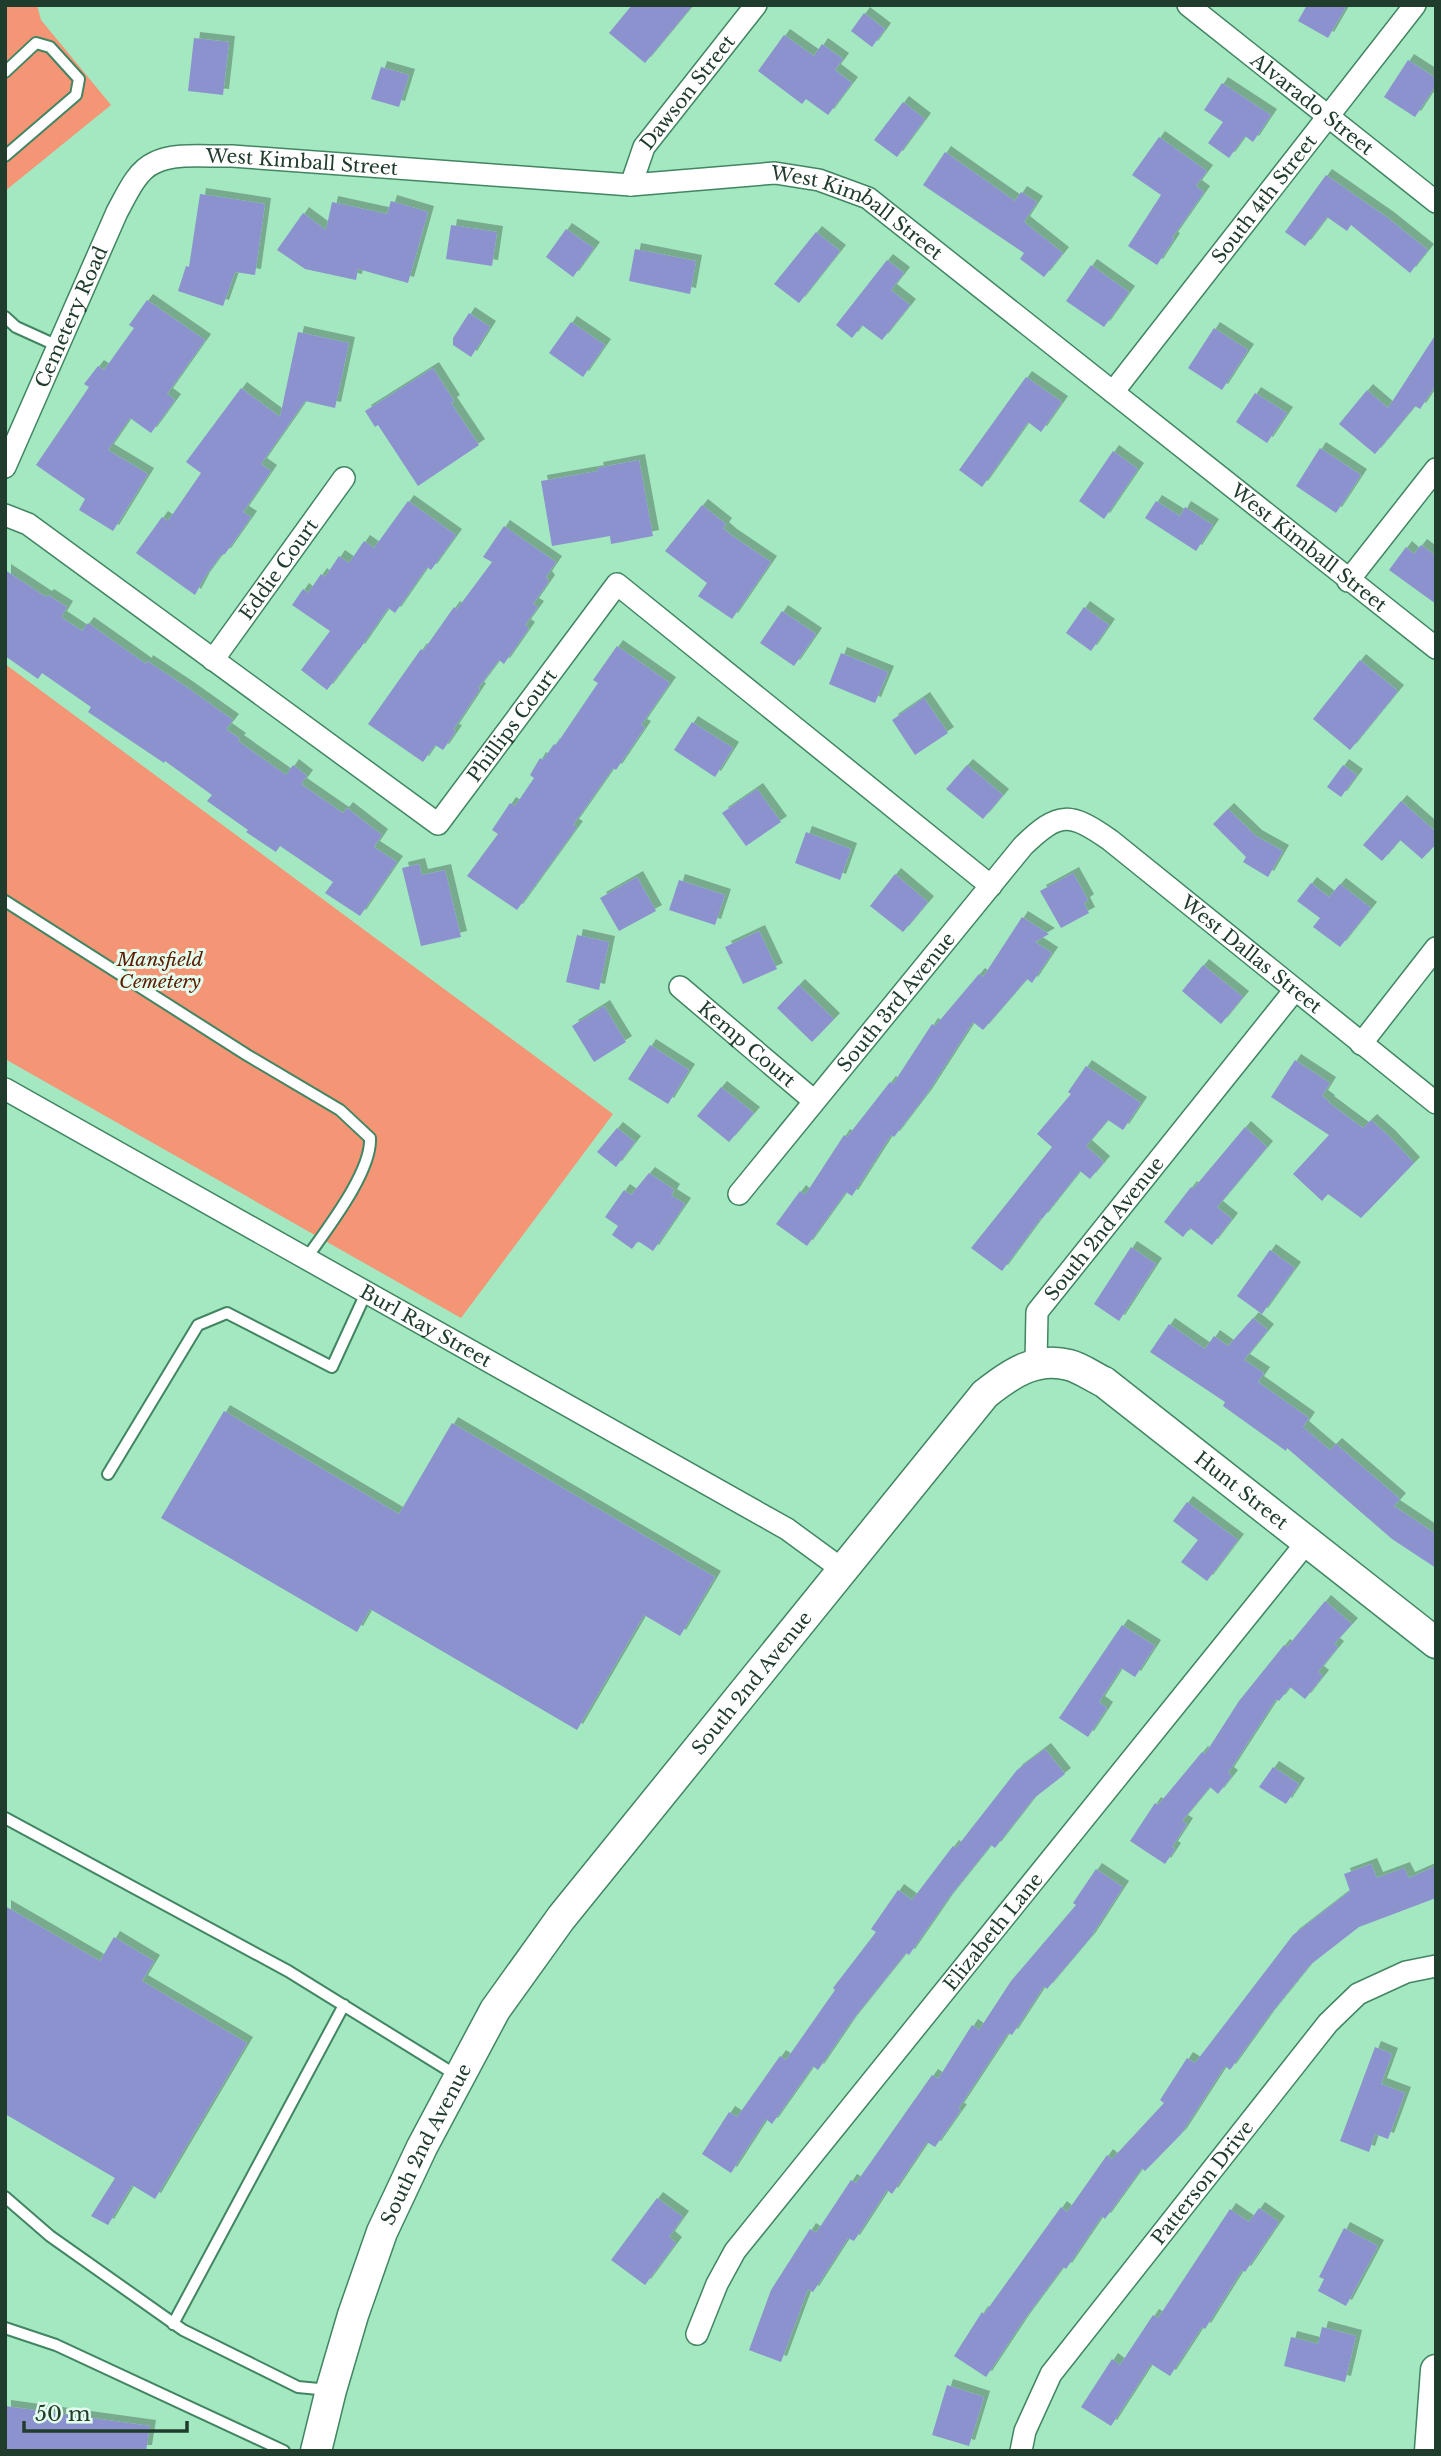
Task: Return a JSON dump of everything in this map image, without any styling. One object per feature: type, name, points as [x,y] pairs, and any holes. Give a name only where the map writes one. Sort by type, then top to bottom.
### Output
[{"type":"street","name":"Dawson Street","points":[[631,185],[644,148],[756,5]]},
{"type":"street","name":"Alvarado Street","points":[[1188,5],[1436,202]]},
{"type":"street","name":"South 4th Street","points":[[1113,392],[1415,5]]},
{"type":"street","name":"West Kimball Street","points":[[144,172],[153,163],[177,158],[232,156],[631,185],[775,173],[818,180],[868,198],[1348,581],[1436,648]]},
{"type":"street","name":"Cemetery Road","points":[[5,467],[117,212],[135,181],[144,172]]},
{"type":"street","points":[[1348,581],[1436,469]]},
{"type":"street","name":"Eddie Court","points":[[213,660],[344,478]]},
{"type":"street","name":"Phillips Court","points":[[5,514],[28,524],[438,824],[617,584],[991,886]]},
{"type":"street","name":"South 3rd Avenue","points":[[739,1194],[813,1100],[991,886],[1039,830],[1059,818]]},
{"type":"street","name":"West Dallas Street","points":[[1059,818],[1083,822],[1110,841],[1436,1103]]},
{"type":"street","points":[[1361,1044],[1436,948]]},
{"type":"street","name":"Kemp Court","points":[[680,987],[813,1100]]},
{"type":"street","name":"South 2nd Avenue","points":[[316,2451],[353,2315],[383,2232],[422,2147],[495,2010],[553,1928],[985,1394],[1009,1375],[1036,1363],[1037,1312],[1294,991]]},
{"type":"street","name":"Burl Ray Street","points":[[5,1089],[786,1529],[843,1570]]},
{"type":"street","name":"Hunt Street","points":[[1036,1363],[1069,1365],[1104,1382],[1436,1643]]},
{"type":"street","name":"Elizabeth Lane","points":[[697,2334],[717,2284],[735,2251],[1307,1542]]},
{"type":"street","name":"Patterson Drive","points":[[1021,2451],[1025,2431],[1051,2374],[1328,2023],[1358,1994],[1406,1972],[1436,1966]]},
{"type":"street","points":[[1430,2451],[1435,2379]]},
{"type":"lane","points":[[5,72],[36,43],[50,47],[79,79],[76,95],[5,156]]},
{"type":"lane","points":[[5,317],[16,327],[58,346]]},
{"type":"lane","points":[[5,901],[236,1048],[340,1110],[370,1138],[371,1149],[362,1173],[306,1259]]},
{"type":"lane","points":[[108,1474],[198,1325],[227,1313],[332,1367],[366,1293]]},
{"type":"lane","points":[[5,1818],[276,1964],[459,2077]]},
{"type":"lane","points":[[173,2324],[344,2005]]},
{"type":"lane","points":[[5,2197],[50,2236],[173,2324],[298,2387],[331,2390]]},
{"type":"lane","points":[[5,2328],[56,2345],[284,2451]]},
{"type":"green space","points":[[5,5],[37,5],[41,20],[111,105],[5,191]]},
{"type":"green space","name":"Mansfield Cemetery","points":[[5,664],[613,1114],[461,1318],[5,1059]]},
{"type":"building","points":[[632,5],[693,5],[645,63],[609,33]]},
{"type":"building","points":[[1307,5],[1347,5],[1328,38],[1298,21]]},
{"type":"building","points":[[864,13],[885,29],[872,47],[851,31]]},
{"type":"building","points":[[784,35],[814,56],[822,44],[843,59],[835,70],[852,83],[828,115],[806,99],[802,104],[758,71]]},
{"type":"building","points":[[194,38],[229,42],[223,95],[188,91]]},
{"type":"building","points":[[1408,60],[1436,78],[1436,85],[1415,117],[1384,97]]},
{"type":"building","points":[[381,67],[409,75],[399,107],[371,99]]},
{"type":"building","points":[[1222,83],[1271,115],[1253,142],[1245,136],[1229,158],[1208,143],[1223,122],[1204,110]]},
{"type":"building","points":[[903,102],[925,119],[897,157],[874,140]]},
{"type":"building","points":[[1159,137],[1207,171],[1196,186],[1204,192],[1157,265],[1128,246],[1161,195],[1132,175]]},
{"type":"building","points":[[945,152],[1015,201],[1021,192],[1037,202],[1024,222],[1063,253],[1044,277],[1020,259],[1024,253],[923,185]]},
{"type":"building","points":[[1326,175],[1428,250],[1410,273],[1351,225],[1347,231],[1327,217],[1305,246],[1285,232]]},
{"type":"building","points":[[200,194],[265,204],[255,275],[235,272],[223,306],[178,291],[186,266],[189,267]]},
{"type":"building","points":[[391,201],[428,212],[408,283],[358,269],[356,280],[305,269],[277,250],[303,213],[326,230],[332,202],[387,214]]},
{"type":"building","points":[[451,225],[497,232],[492,266],[446,259]]},
{"type":"building","points":[[566,229],[594,248],[573,277],[546,257]]},
{"type":"building","points":[[816,232],[840,251],[799,303],[774,284]]},
{"type":"building","points":[[635,249],[696,261],[690,294],[629,281]]},
{"type":"building","points":[[887,260],[904,273],[891,290],[910,305],[882,340],[862,325],[852,338],[836,325]]},
{"type":"building","points":[[1091,265],[1129,292],[1104,327],[1066,301]]},
{"type":"building","points":[[147,300],[205,340],[167,394],[175,400],[151,433],[130,418],[108,450],[148,474],[113,531],[79,510],[85,499],[36,465],[89,387],[84,384],[98,366],[104,370],[134,328],[129,325]]},
{"type":"building","points":[[469,313],[490,327],[471,357],[453,345],[453,338]]},
{"type":"building","points":[[571,322],[605,345],[583,377],[549,353]]},
{"type":"building","points":[[1214,328],[1248,350],[1222,390],[1188,368]]},
{"type":"building","points":[[298,332],[349,343],[335,408],[305,401],[261,464],[271,471],[243,512],[251,517],[204,578],[195,595],[136,553],[162,517],[168,521],[201,473],[186,462],[241,388],[280,417]]},
{"type":"building","points":[[1436,334],[1436,385],[1420,409],[1415,406],[1375,454],[1339,424],[1367,390],[1388,408]]},
{"type":"building","points":[[433,368],[454,401],[451,403],[479,445],[418,486],[378,425],[375,427],[365,411]]},
{"type":"building","points":[[1026,377],[1062,402],[1041,432],[1028,422],[982,487],[959,470]]},
{"type":"building","points":[[1255,393],[1287,413],[1267,443],[1236,422]]},
{"type":"building","points":[[1320,448],[1361,475],[1336,513],[1296,486]]},
{"type":"building","points":[[1113,451],[1138,469],[1104,519],[1079,501]]},
{"type":"building","points":[[639,460],[653,536],[611,544],[610,536],[552,546],[541,481],[598,471],[597,468]]},
{"type":"building","points":[[408,501],[456,535],[431,570],[427,567],[395,613],[388,608],[327,690],[301,670],[330,631],[292,605],[303,589],[308,593],[321,574],[325,577],[339,556],[349,563],[364,541],[374,548]]},
{"type":"building","points":[[1156,501],[1180,516],[1185,507],[1213,525],[1196,551],[1145,518]]},
{"type":"building","points":[[702,505],[726,524],[723,528],[731,535],[771,562],[732,619],[698,596],[707,583],[665,551]]},
{"type":"building","points":[[504,526],[556,562],[546,577],[549,581],[533,604],[538,607],[525,625],[529,628],[504,664],[499,660],[478,688],[480,689],[443,750],[435,745],[423,762],[368,724],[421,649],[423,651],[454,607],[457,609],[492,562],[483,557]]},
{"type":"building","points":[[1421,545],[1436,556],[1436,604],[1389,570],[1406,547],[1414,554]]},
{"type":"building","points":[[5,570],[46,597],[48,595],[67,607],[61,617],[82,631],[88,623],[146,664],[147,661],[185,686],[233,720],[226,729],[240,739],[238,741],[286,775],[293,765],[307,776],[301,784],[343,813],[347,808],[382,835],[374,847],[397,862],[360,916],[325,893],[333,882],[280,846],[276,852],[246,832],[248,830],[207,801],[212,795],[165,761],[164,763],[88,712],[91,707],[42,673],[38,679],[5,656]]},
{"type":"building","points":[[1084,607],[1109,625],[1091,651],[1066,633]]},
{"type":"building","points":[[782,611],[816,634],[794,666],[760,643]]},
{"type":"building","points":[[617,646],[670,683],[641,725],[645,727],[573,825],[577,827],[517,910],[467,876],[498,834],[492,830],[510,803],[515,806],[534,778],[530,775],[540,758],[543,760],[554,744],[556,745],[598,683],[593,680]]},
{"type":"building","points":[[841,653],[888,672],[875,703],[829,684]]},
{"type":"building","points":[[1360,660],[1398,691],[1350,750],[1313,719]]},
{"type":"building","points":[[924,698],[948,733],[915,755],[892,720]]},
{"type":"building","points":[[692,722],[733,748],[715,777],[674,750]]},
{"type":"building","points":[[967,765],[1003,795],[983,819],[946,789]]},
{"type":"building","points":[[1343,765],[1357,775],[1341,797],[1327,787]]},
{"type":"building","points":[[757,789],[781,822],[746,846],[722,813]]},
{"type":"building","points":[[1401,801],[1436,832],[1436,844],[1422,859],[1400,840],[1382,861],[1363,845]]},
{"type":"building","points":[[1228,809],[1256,836],[1283,851],[1268,877],[1243,862],[1246,857],[1213,824]]},
{"type":"building","points":[[806,832],[851,849],[840,880],[795,863]]},
{"type":"building","points":[[419,864],[422,875],[445,870],[461,937],[421,946],[402,868]]},
{"type":"building","points":[[1073,873],[1088,900],[1084,903],[1089,913],[1061,928],[1040,891]]},
{"type":"building","points":[[895,874],[928,902],[903,932],[870,906]]},
{"type":"building","points":[[637,877],[656,911],[619,931],[600,898]]},
{"type":"building","points":[[679,880],[725,895],[715,925],[669,910]]},
{"type":"building","points":[[1311,883],[1329,897],[1340,884],[1371,908],[1340,947],[1313,927],[1320,918],[1297,901]]},
{"type":"building","points":[[1022,917],[1049,934],[1035,942],[1052,953],[1032,983],[1027,979],[983,1030],[973,1022],[926,1095],[894,1137],[891,1135],[852,1196],[846,1192],[807,1246],[776,1224],[800,1191],[805,1195],[844,1135],[847,1137],[890,1082],[893,1084],[932,1024],[935,1026],[979,974],[983,977]]},
{"type":"building","points":[[759,931],[777,969],[743,984],[725,947]]},
{"type":"building","points":[[577,935],[609,942],[599,990],[566,982]]},
{"type":"building","points":[[1203,965],[1243,997],[1221,1024],[1182,991]]},
{"type":"building","points":[[799,985],[834,1019],[812,1042],[777,1008]]},
{"type":"building","points":[[604,1006],[626,1042],[594,1062],[572,1026]]},
{"type":"building","points":[[650,1045],[689,1070],[668,1104],[628,1079]]},
{"type":"building","points":[[1295,1060],[1330,1083],[1322,1096],[1328,1102],[1363,1128],[1371,1120],[1414,1163],[1361,1218],[1328,1194],[1322,1201],[1293,1174],[1329,1135],[1271,1097]]},
{"type":"building","points":[[1086,1066],[1141,1103],[1123,1130],[1108,1120],[1086,1146],[1104,1162],[1090,1179],[1080,1171],[1002,1271],[971,1248],[1052,1147],[1037,1134],[1071,1094],[1068,1092]]},
{"type":"building","points":[[721,1087],[754,1113],[729,1142],[697,1116]]},
{"type":"building","points":[[1245,1127],[1267,1147],[1217,1207],[1232,1219],[1212,1245],[1190,1228],[1183,1237],[1164,1222],[1191,1187],[1193,1189]]},
{"type":"building","points":[[617,1128],[635,1142],[616,1167],[597,1152]]},
{"type":"building","points":[[649,1173],[674,1190],[671,1195],[685,1204],[653,1251],[638,1241],[632,1249],[612,1235],[618,1226],[605,1217],[624,1190],[631,1195]]},
{"type":"building","points":[[1131,1247],[1156,1264],[1119,1321],[1094,1304]]},
{"type":"building","points":[[1270,1250],[1295,1268],[1262,1314],[1237,1296]]},
{"type":"building","points":[[1253,1318],[1268,1330],[1244,1360],[1264,1373],[1258,1382],[1309,1418],[1303,1427],[1330,1450],[1336,1444],[1400,1499],[1394,1506],[1436,1534],[1436,1568],[1392,1539],[1287,1448],[1286,1451],[1223,1406],[1225,1402],[1150,1352],[1169,1324],[1205,1349],[1214,1336],[1228,1346]]},
{"type":"building","points":[[224,1411],[399,1514],[452,1423],[715,1577],[680,1636],[644,1615],[577,1730],[370,1609],[357,1632],[161,1518]]},
{"type":"building","points":[[1187,1502],[1238,1540],[1207,1581],[1181,1562],[1198,1540],[1173,1521]]},
{"type":"building","points":[[1325,1601],[1352,1624],[1334,1644],[1338,1647],[1318,1672],[1323,1676],[1305,1699],[1290,1687],[1279,1701],[1276,1699],[1228,1773],[1232,1776],[1218,1794],[1210,1787],[1182,1821],[1187,1824],[1165,1864],[1130,1841],[1155,1803],[1158,1805],[1202,1752],[1205,1754],[1239,1701],[1284,1645],[1287,1647]]},
{"type":"building","points":[[1122,1625],[1155,1646],[1135,1677],[1121,1668],[1099,1702],[1107,1708],[1088,1737],[1059,1718]]},
{"type":"building","points":[[1045,1749],[1065,1774],[1033,1799],[995,1848],[991,1845],[947,1900],[909,1955],[906,1953],[850,2023],[818,2070],[813,2066],[772,2124],[766,2119],[731,2173],[702,2154],[729,2112],[737,2117],[780,2056],[786,2060],[835,1990],[833,1988],[876,1932],[871,1929],[898,1890],[912,1900],[1017,1770]]},
{"type":"building","points":[[1273,1767],[1299,1784],[1286,1804],[1259,1787]]},
{"type":"building","points":[[1371,1864],[1377,1878],[1404,1868],[1409,1878],[1436,1866],[1436,1898],[1359,1927],[1310,1965],[1230,2070],[1225,2066],[1181,2134],[1145,2171],[1142,2168],[1105,2219],[1102,2216],[1066,2269],[1063,2267],[1023,2321],[986,2377],[954,2356],[982,2312],[984,2314],[1061,2207],[1067,2212],[1107,2155],[1112,2159],[1164,2103],[1160,2100],[1187,2058],[1195,2063],[1293,1935],[1350,1891],[1344,1874]]},
{"type":"building","points":[[1096,1869],[1123,1887],[1090,1938],[1047,1989],[1044,1986],[1012,2035],[1008,2033],[935,2147],[927,2142],[892,2194],[887,2190],[854,2241],[848,2238],[813,2292],[808,2289],[781,2362],[749,2350],[771,2290],[810,2229],[816,2233],[851,2180],[856,2183],[932,2075],[938,2079],[972,2025],[979,2030],[1011,1981],[1076,1905],[1073,1903]]},
{"type":"building","points":[[5,1906],[100,1961],[114,1937],[154,1961],[142,1981],[247,2043],[155,2199],[132,2185],[108,2225],[91,2216],[115,2178],[5,2114]]},
{"type":"building","points":[[1375,2047],[1392,2054],[1381,2084],[1405,2093],[1388,2139],[1375,2134],[1369,2152],[1340,2141]]},
{"type":"building","points":[[657,2198],[683,2217],[669,2237],[676,2243],[645,2285],[611,2260]]},
{"type":"building","points":[[1259,2208],[1279,2222],[1245,2272],[1242,2270],[1205,2329],[1202,2327],[1170,2376],[1151,2364],[1111,2426],[1081,2407],[1112,2359],[1120,2365],[1153,2315],[1158,2318],[1230,2209],[1249,2222]]},
{"type":"building","points":[[1344,2228],[1378,2246],[1346,2306],[1318,2291],[1324,2279],[1319,2277]]},
{"type":"building","points":[[1322,2327],[1356,2336],[1345,2382],[1284,2366],[1291,2337],[1318,2344]]},
{"type":"building","points":[[947,2385],[984,2397],[969,2446],[932,2435]]},
{"type":"building","points":[[5,2406],[150,2426],[146,2451],[5,2451]]}]
